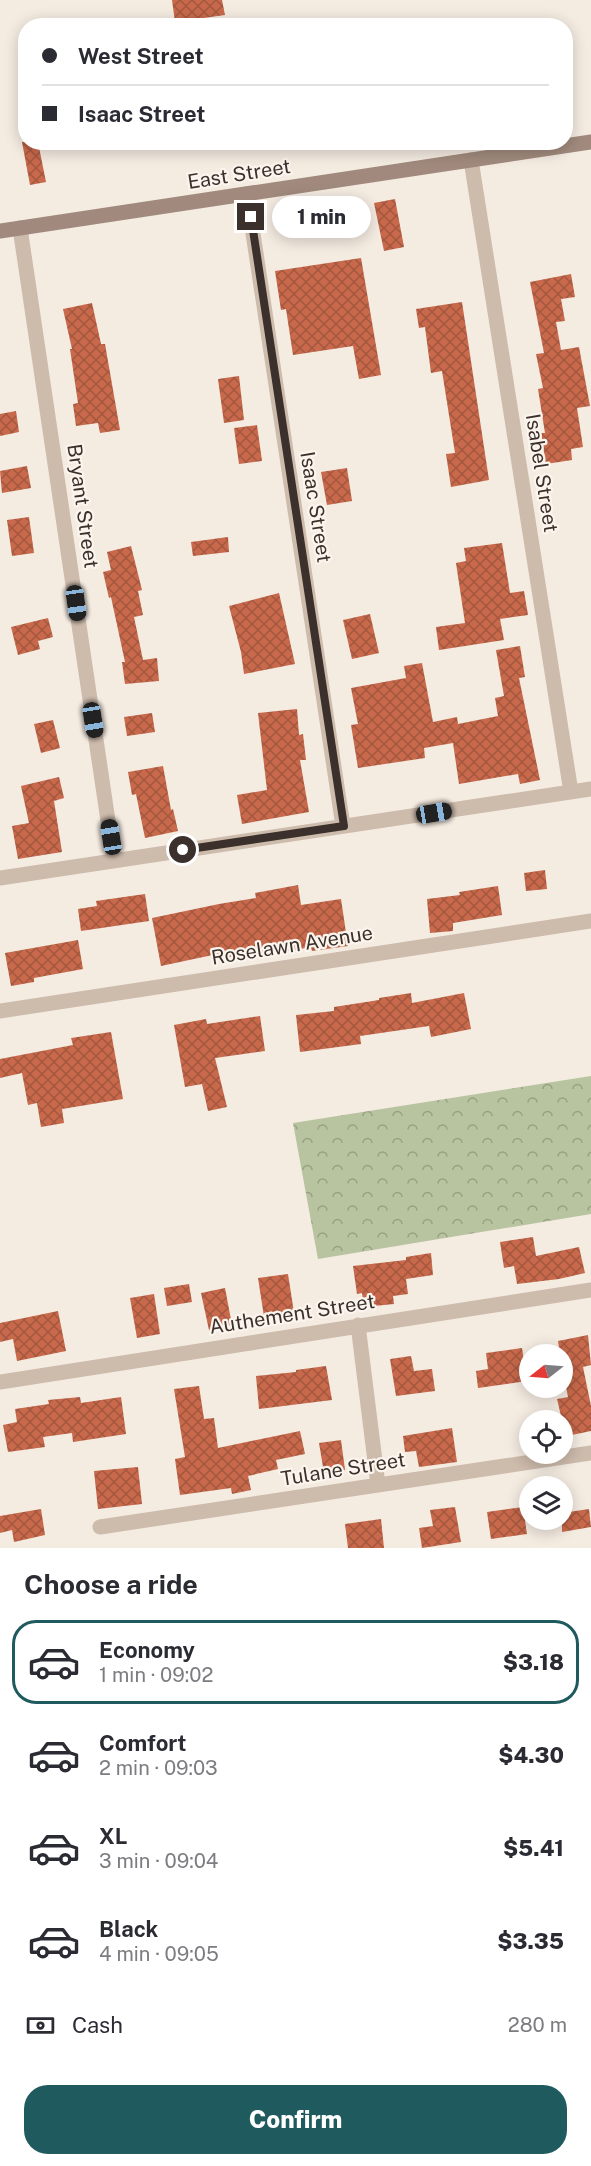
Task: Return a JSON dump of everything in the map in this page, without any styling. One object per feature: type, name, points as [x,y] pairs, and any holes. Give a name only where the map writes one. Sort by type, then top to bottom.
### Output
[{"type":"street","name":"East Street","points":[[573,145],[591,142]]},
{"type":"street","name":"East Street","points":[[0,231],[538,150]]},
{"type":"street","name":"Isabel Street","points":[[471,160],[571,792]]},
{"type":"street","name":"Isaac Street","points":[[247,194],[344,826]]},
{"type":"street","name":"Bryant Street","points":[[20,228],[114,861]]},
{"type":"street","points":[[0,878],[591,789]]},
{"type":"street","name":"Roselawn Avenue","points":[[0,1011],[591,921]]},
{"type":"street","name":"Authement Street","points":[[0,1382],[591,1290]]},
{"type":"street","points":[[358,1325],[378,1485]]},
{"type":"street","name":"Tulane Street","points":[[100,1527],[591,1453]]},
{"type":"green space","points":[[591,1076],[591,1214],[318,1259],[293,1123]]},
{"type":"building","points":[[172,0],[222,0],[225,15],[174,18]]},
{"type":"building","points":[[23,150],[40,150],[46,182],[30,185]]},
{"type":"building","points":[[395,199],[404,247],[384,251],[374,203]]},
{"type":"building","points":[[361,258],[381,375],[359,379],[353,346],[293,355],[286,309],[281,310],[275,271]]},
{"type":"building","points":[[571,274],[575,297],[561,299],[565,321],[556,322],[561,350],[579,347],[590,406],[577,408],[583,447],[571,449],[572,460],[546,464],[541,433],[545,433],[538,389],[543,388],[536,354],[544,353],[530,282]]},
{"type":"building","points":[[462,302],[489,480],[451,487],[446,454],[455,453],[442,371],[431,373],[425,327],[419,328],[416,309]]},
{"type":"building","points":[[92,303],[101,344],[105,344],[120,430],[100,433],[98,423],[76,426],[73,404],[78,403],[70,349],[72,349],[63,309]]},
{"type":"building","points":[[239,376],[244,420],[224,423],[218,379]]},
{"type":"building","points":[[16,411],[19,432],[0,436],[0,414]]},
{"type":"building","points":[[257,425],[262,461],[239,464],[234,428]]},
{"type":"building","points":[[27,466],[31,488],[2,493],[0,471]]},
{"type":"building","points":[[347,468],[352,501],[327,505],[321,472]]},
{"type":"building","points":[[29,517],[34,553],[12,556],[7,520]]},
{"type":"building","points":[[228,537],[229,552],[193,556],[191,542]]},
{"type":"building","points":[[502,543],[510,593],[524,591],[528,615],[500,619],[504,640],[439,650],[436,627],[465,623],[456,563],[466,561],[464,548]]},
{"type":"building","points":[[131,546],[142,590],[138,591],[143,615],[134,617],[143,660],[157,658],[159,681],[125,684],[122,662],[125,662],[111,597],[109,598],[103,572],[111,570],[107,552]]},
{"type":"building","points":[[279,593],[295,664],[244,674],[241,652],[229,606]]},
{"type":"building","points":[[370,614],[379,653],[352,659],[343,620]]},
{"type":"building","points":[[48,618],[53,637],[38,641],[40,649],[18,655],[11,627]]},
{"type":"building","points":[[520,646],[525,677],[519,678],[540,780],[520,784],[518,774],[459,784],[453,743],[424,748],[425,758],[358,768],[351,725],[358,724],[351,688],[406,678],[404,666],[422,663],[433,722],[457,717],[458,724],[498,716],[495,698],[504,696],[496,650]]},
{"type":"building","points":[[297,709],[299,735],[303,734],[306,760],[300,760],[309,812],[242,824],[237,795],[267,790],[258,713]]},
{"type":"building","points":[[152,713],[155,732],[127,736],[124,717]]},
{"type":"building","points":[[53,720],[60,748],[41,753],[34,724]]},
{"type":"building","points":[[163,766],[171,810],[173,809],[178,831],[145,838],[136,794],[132,795],[128,772]]},
{"type":"building","points":[[59,777],[64,798],[54,801],[62,852],[18,859],[12,826],[29,823],[21,786]]},
{"type":"building","points":[[545,870],[547,889],[526,891],[524,873]]},
{"type":"building","points":[[298,885],[301,905],[341,899],[348,946],[312,951],[311,947],[267,955],[267,952],[223,958],[222,953],[161,966],[152,918],[256,898],[255,893]]},
{"type":"building","points":[[498,886],[502,915],[453,923],[453,931],[430,933],[427,899],[460,895],[459,892]]},
{"type":"building","points":[[145,894],[149,921],[81,931],[78,909],[97,906],[96,901]]},
{"type":"building","points":[[78,940],[83,969],[34,978],[34,982],[11,986],[5,953]]},
{"type":"building","points":[[411,993],[412,1003],[464,993],[471,1029],[431,1037],[429,1026],[360,1036],[361,1044],[300,1052],[296,1015],[334,1011],[334,1007]]},
{"type":"building","points":[[260,1016],[265,1051],[215,1058],[227,1107],[208,1111],[202,1084],[185,1087],[174,1025],[206,1019],[207,1024]]},
{"type":"building","points":[[111,1032],[123,1099],[62,1109],[64,1123],[41,1127],[37,1103],[28,1105],[22,1073],[0,1078],[0,1059],[73,1045],[71,1038]]},
{"type":"building","points":[[533,1237],[536,1256],[579,1247],[585,1273],[517,1284],[514,1266],[504,1268],[500,1242]]},
{"type":"building","points":[[431,1253],[433,1275],[406,1279],[408,1294],[393,1296],[394,1304],[364,1307],[362,1293],[357,1294],[353,1266],[406,1260],[406,1257]]},
{"type":"building","points":[[288,1274],[295,1319],[265,1323],[258,1278]]},
{"type":"building","points":[[189,1284],[192,1302],[167,1306],[164,1288]]},
{"type":"building","points":[[225,1288],[232,1325],[209,1330],[201,1293]]},
{"type":"building","points":[[154,1294],[160,1334],[137,1338],[130,1298]]},
{"type":"building","points":[[58,1311],[66,1351],[17,1361],[13,1339],[0,1342],[0,1323]]},
{"type":"building","points":[[588,1335],[591,1365],[583,1367],[591,1406],[591,1431],[573,1435],[573,1410],[560,1410],[557,1399],[573,1398],[573,1344],[558,1344],[558,1341]]},
{"type":"building","points":[[519,1348],[519,1382],[478,1388],[476,1371],[488,1369],[486,1353]]},
{"type":"building","points":[[411,1356],[414,1371],[432,1369],[435,1391],[396,1396],[390,1359]]},
{"type":"building","points":[[326,1366],[332,1400],[259,1409],[256,1376]]},
{"type":"building","points":[[199,1386],[204,1419],[214,1418],[218,1448],[300,1431],[305,1454],[276,1460],[278,1469],[248,1476],[251,1490],[232,1494],[231,1488],[180,1495],[175,1459],[185,1457],[174,1389]]},
{"type":"building","points":[[80,1397],[81,1403],[121,1397],[126,1434],[73,1442],[72,1433],[43,1437],[45,1447],[8,1452],[3,1425],[17,1422],[15,1409],[49,1404],[48,1400]]},
{"type":"building","points":[[452,1428],[457,1462],[419,1467],[416,1451],[405,1452],[403,1436]]},
{"type":"building","points":[[341,1440],[345,1470],[324,1473],[319,1443]]},
{"type":"building","points":[[138,1467],[142,1504],[98,1509],[94,1471]]},
{"type":"building","points":[[455,1507],[461,1542],[422,1548],[419,1528],[433,1526],[430,1510]]},
{"type":"building","points":[[519,1508],[519,1530],[526,1530],[527,1534],[491,1539],[487,1512]]},
{"type":"building","points":[[41,1509],[45,1535],[14,1542],[12,1530],[0,1533],[0,1516]]},
{"type":"building","points":[[589,1509],[591,1527],[562,1532],[562,1530],[573,1530],[573,1511]]},
{"type":"building","points":[[381,1519],[384,1548],[348,1548],[345,1524]]},
{"type":"route","points":[[183,850],[344,826],[251,217]]}]
